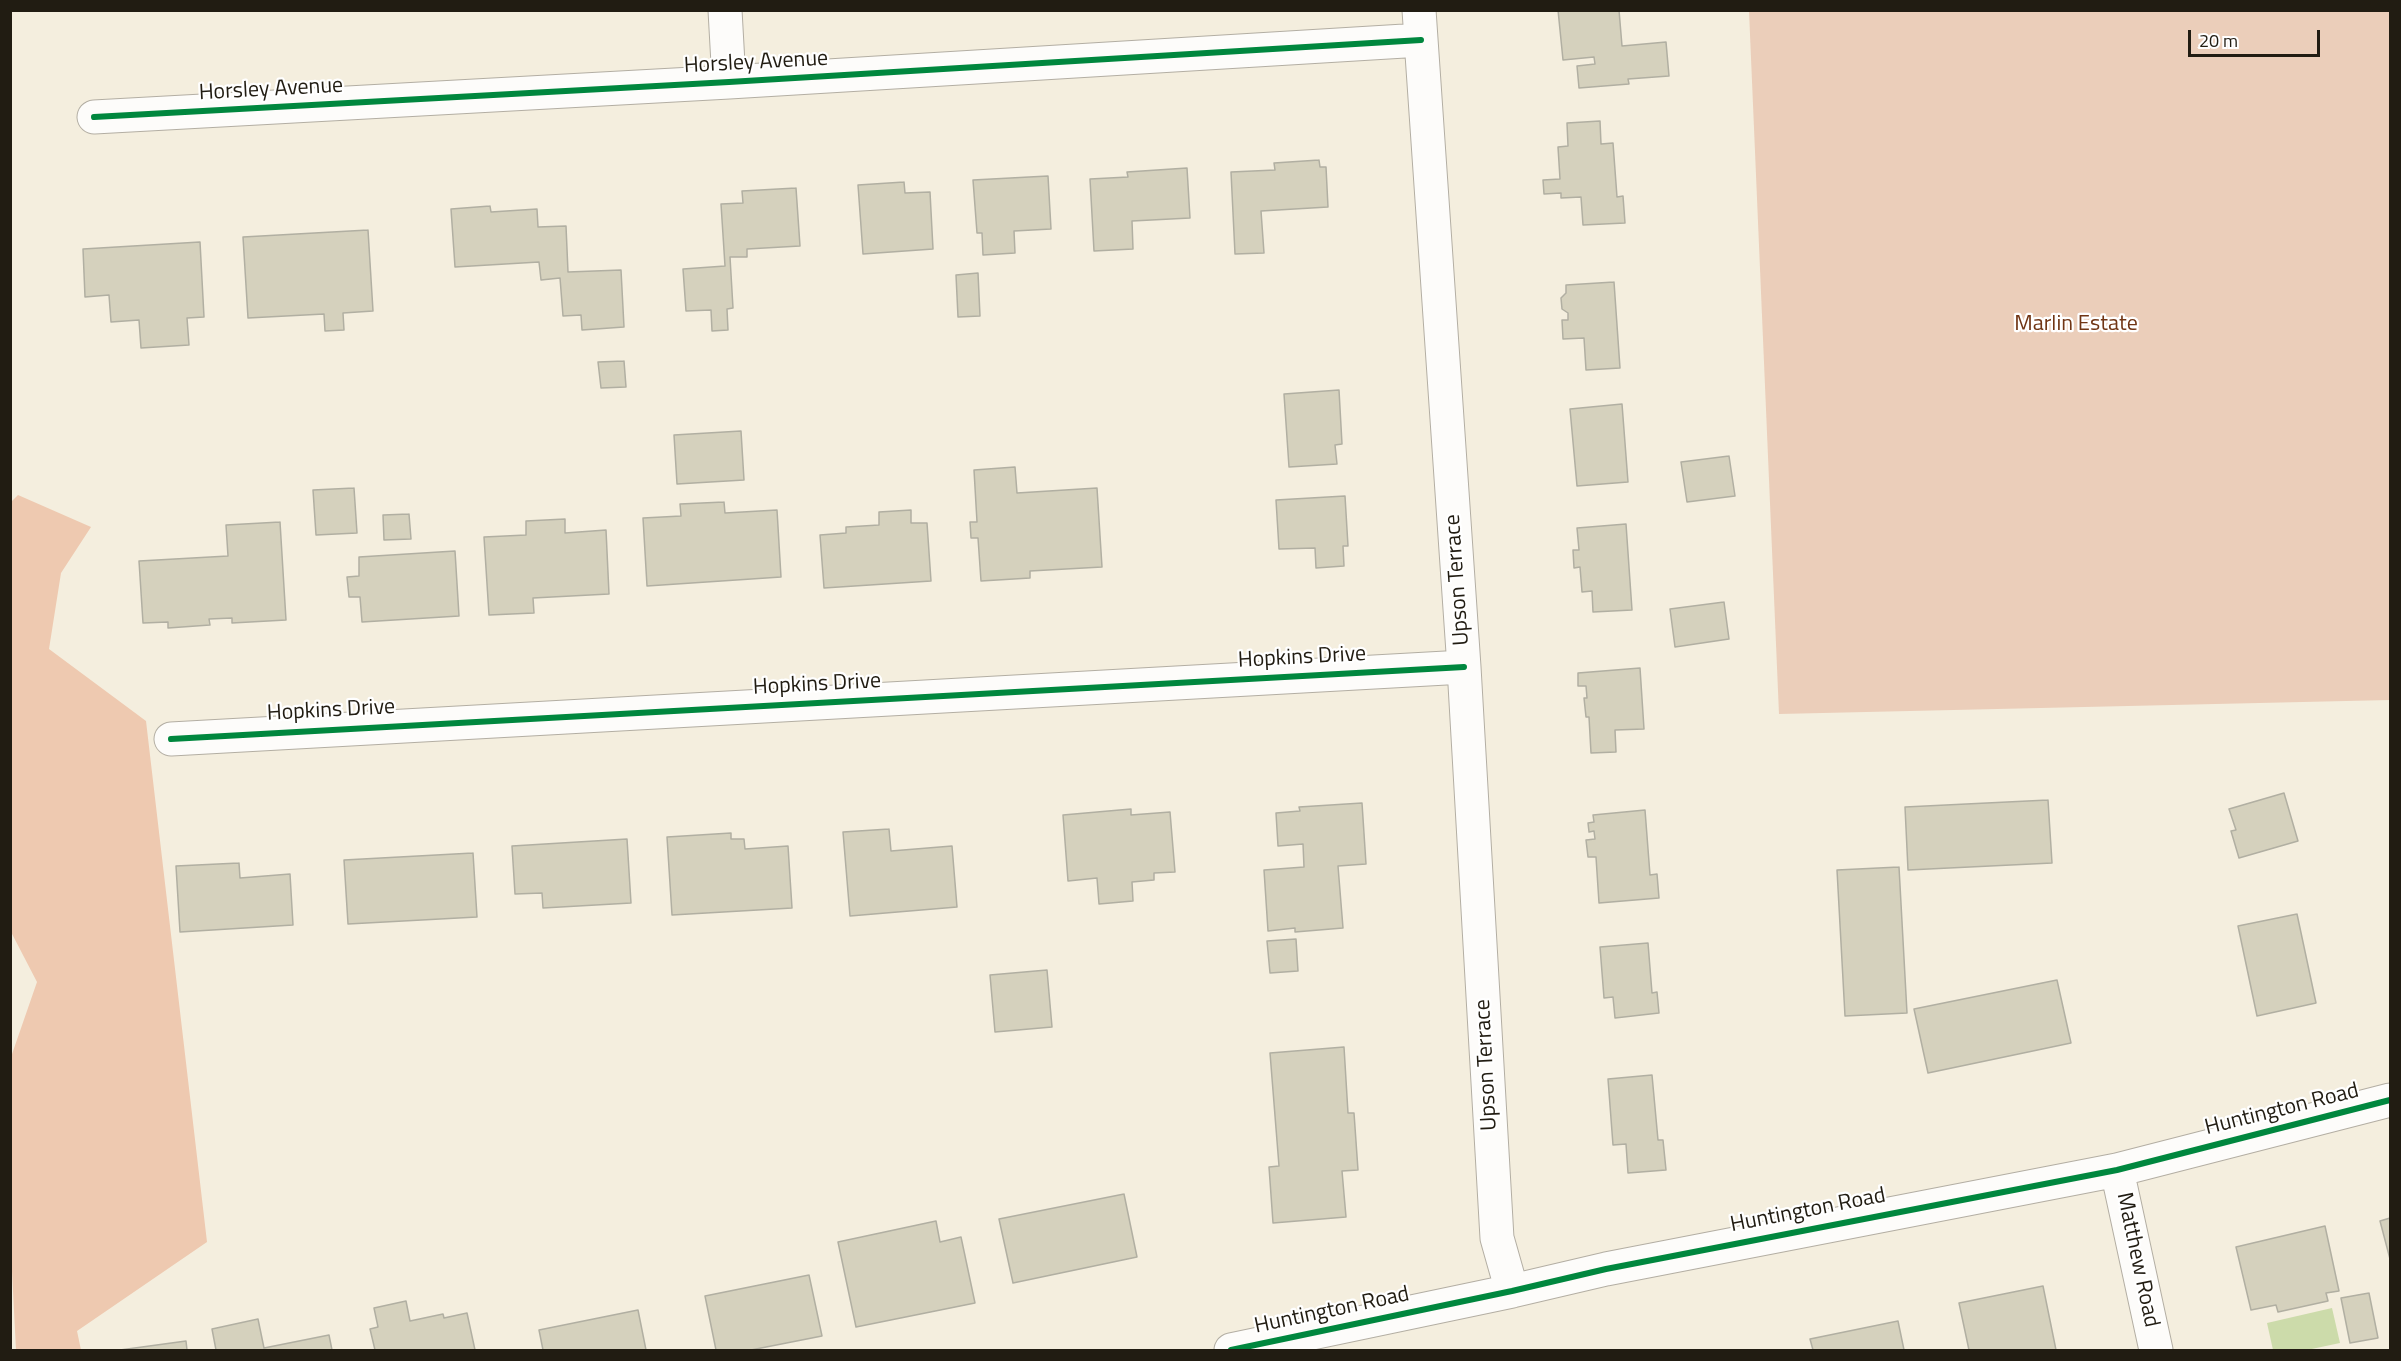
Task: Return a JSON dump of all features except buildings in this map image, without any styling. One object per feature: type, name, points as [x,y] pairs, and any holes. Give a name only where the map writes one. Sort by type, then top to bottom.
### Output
[{"type":"street","points":[[725,10],[729,82]]},
{"type":"street","name":"Horsley Avenue","points":[[94,117],[729,82],[1420,25]]},
{"type":"street","name":"Upson Terrace","points":[[1420,25],[1464,667],[1497,1238],[1512,1291]]},
{"type":"street","name":"Hopkins Drive","points":[[171,739],[1464,667]]},
{"type":"street","name":"Huntington Road","points":[[1231,1350],[1606,1269],[2117,1170],[2391,1100]]},
{"type":"street","name":"Matthew Road","points":[[2117,1170],[2156,1350]]},
{"type":"green space","name":"Marlin Estate","points":[[1749,11],[2390,11],[2390,700],[1779,714]]},
{"type":"shaded area","points":[[18,495],[91,527],[61,573],[49,649],[146,721],[207,1242],[77,1331],[81,1350],[16,1350],[10,1232],[11,1057],[37,982],[10,930],[10,503]]},
{"type":"shaded area","points":[[2332,1308],[2340,1343],[2307,1350],[2273,1350],[2267,1323]]},
{"type":"cycle path","points":[[94,117],[729,82],[1421,40]]},
{"type":"cycle path","points":[[171,739],[1464,667]]},
{"type":"cycle path","points":[[1231,1350],[1606,1269],[2117,1170],[2390,1100]]}]
